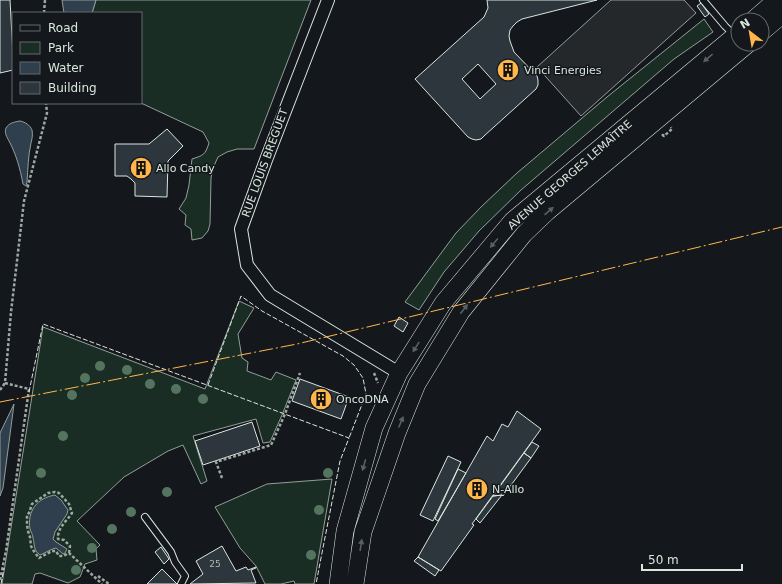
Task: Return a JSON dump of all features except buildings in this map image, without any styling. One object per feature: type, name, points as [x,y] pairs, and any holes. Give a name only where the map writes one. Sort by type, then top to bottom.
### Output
[{"type":"street","name":"RUE LOUIS BREGUET","points":[[328,0],[241,229],[247,265],[270,295],[399,373]]},
{"type":"street","points":[[762,12],[776,0]]},
{"type":"street","points":[[770,25],[782,15]]},
{"type":"street","name":"AVENUE GEORGES LEMAÎTRE","points":[[338,584],[345,531],[374,428],[399,373],[443,303],[512,221],[730,46]]},
{"type":"street","name":"AVENUE GEORGES LEMAÎTRE","points":[[355,584],[363,532],[397,433],[417,384],[461,312],[524,234],[730,47]]},
{"type":"lane","points":[[703,0],[730,30]]},
{"type":"lane","points":[[145,516],[172,552],[176,562],[185,576],[181,584]]},
{"type":"path","points":[[44,12],[45,0]]},
{"type":"path","points":[[0,390],[5,383],[10,312],[24,201],[47,113],[46,104]]},
{"type":"path","points":[[658,139],[663,135],[664,136],[677,123]]},
{"type":"path","points":[[222,478],[216,462],[271,445],[285,414],[300,372]]},
{"type":"path","points":[[0,580],[6,551],[29,389],[5,383]]},
{"type":"path","points":[[48,493],[59,493],[69,504],[72,513],[63,524],[58,535],[58,539],[64,540],[70,546],[68,553],[63,556],[59,556],[56,551],[52,551],[39,558],[33,550],[28,531],[27,515],[32,504],[48,493]]},
{"type":"path","points":[[68,553],[102,584]]},
{"type":"path","points":[[98,576],[109,584]]},
{"type":"green space","points":[[96,0],[311,0],[254,149],[237,149],[218,157],[213,168],[211,178],[210,224],[208,231],[202,238],[192,240],[191,229],[185,225],[186,215],[179,209],[186,198],[192,159],[204,154],[209,143],[203,132],[142,103],[142,12],[92,12]]},
{"type":"green space","points":[[704,19],[713,32],[674,59],[521,190],[479,231],[444,272],[419,310],[405,302],[456,233],[482,206],[517,173],[607,97]]},
{"type":"green space","points":[[239,301],[254,308],[238,334],[242,358],[248,362],[247,371],[271,380],[276,372],[296,380],[270,442],[263,443],[256,419],[193,436],[207,481],[201,484],[183,445],[168,451],[124,477],[77,521],[100,545],[96,549],[97,560],[85,564],[80,577],[68,583],[40,573],[35,574],[32,584],[2,584],[43,327],[205,389]]},
{"type":"green space","points":[[332,479],[314,584],[295,584],[294,581],[281,584],[265,584],[256,566],[240,548],[215,507],[267,484]]},
{"type":"shaded area","points":[[611,0],[684,0],[696,13],[581,116],[537,67]]},
{"type":"water","points":[[62,0],[96,0],[92,12],[64,12]]},
{"type":"water","points":[[20,121],[29,125],[32,132],[26,186],[23,184],[18,161],[5,132],[9,125]]},
{"type":"water","points":[[14,404],[3,488],[0,496],[0,433]]},
{"type":"water","points":[[55,495],[61,500],[68,510],[55,532],[53,539],[67,549],[63,554],[56,548],[40,555],[36,551],[30,529],[30,517],[38,502]]},
{"type":"fence","points":[[208,385],[241,296],[262,311],[343,356],[354,365],[363,378],[366,394],[349,438]]},
{"type":"fence","points":[[29,392],[43,324],[349,438],[340,461],[316,584]]},
{"type":"fence","points":[[1,584],[4,568]]},
{"type":"power","points":[[0,402],[297,344],[782,227]]},
{"type":"place","name":"Vinci Energies","points":[[508,70]]},
{"type":"place","name":"Allo Candy","points":[[141,168]]},
{"type":"place","name":"OncoDNA","points":[[321,399]]},
{"type":"place","name":"N-Allo","points":[[477,489]]}]
